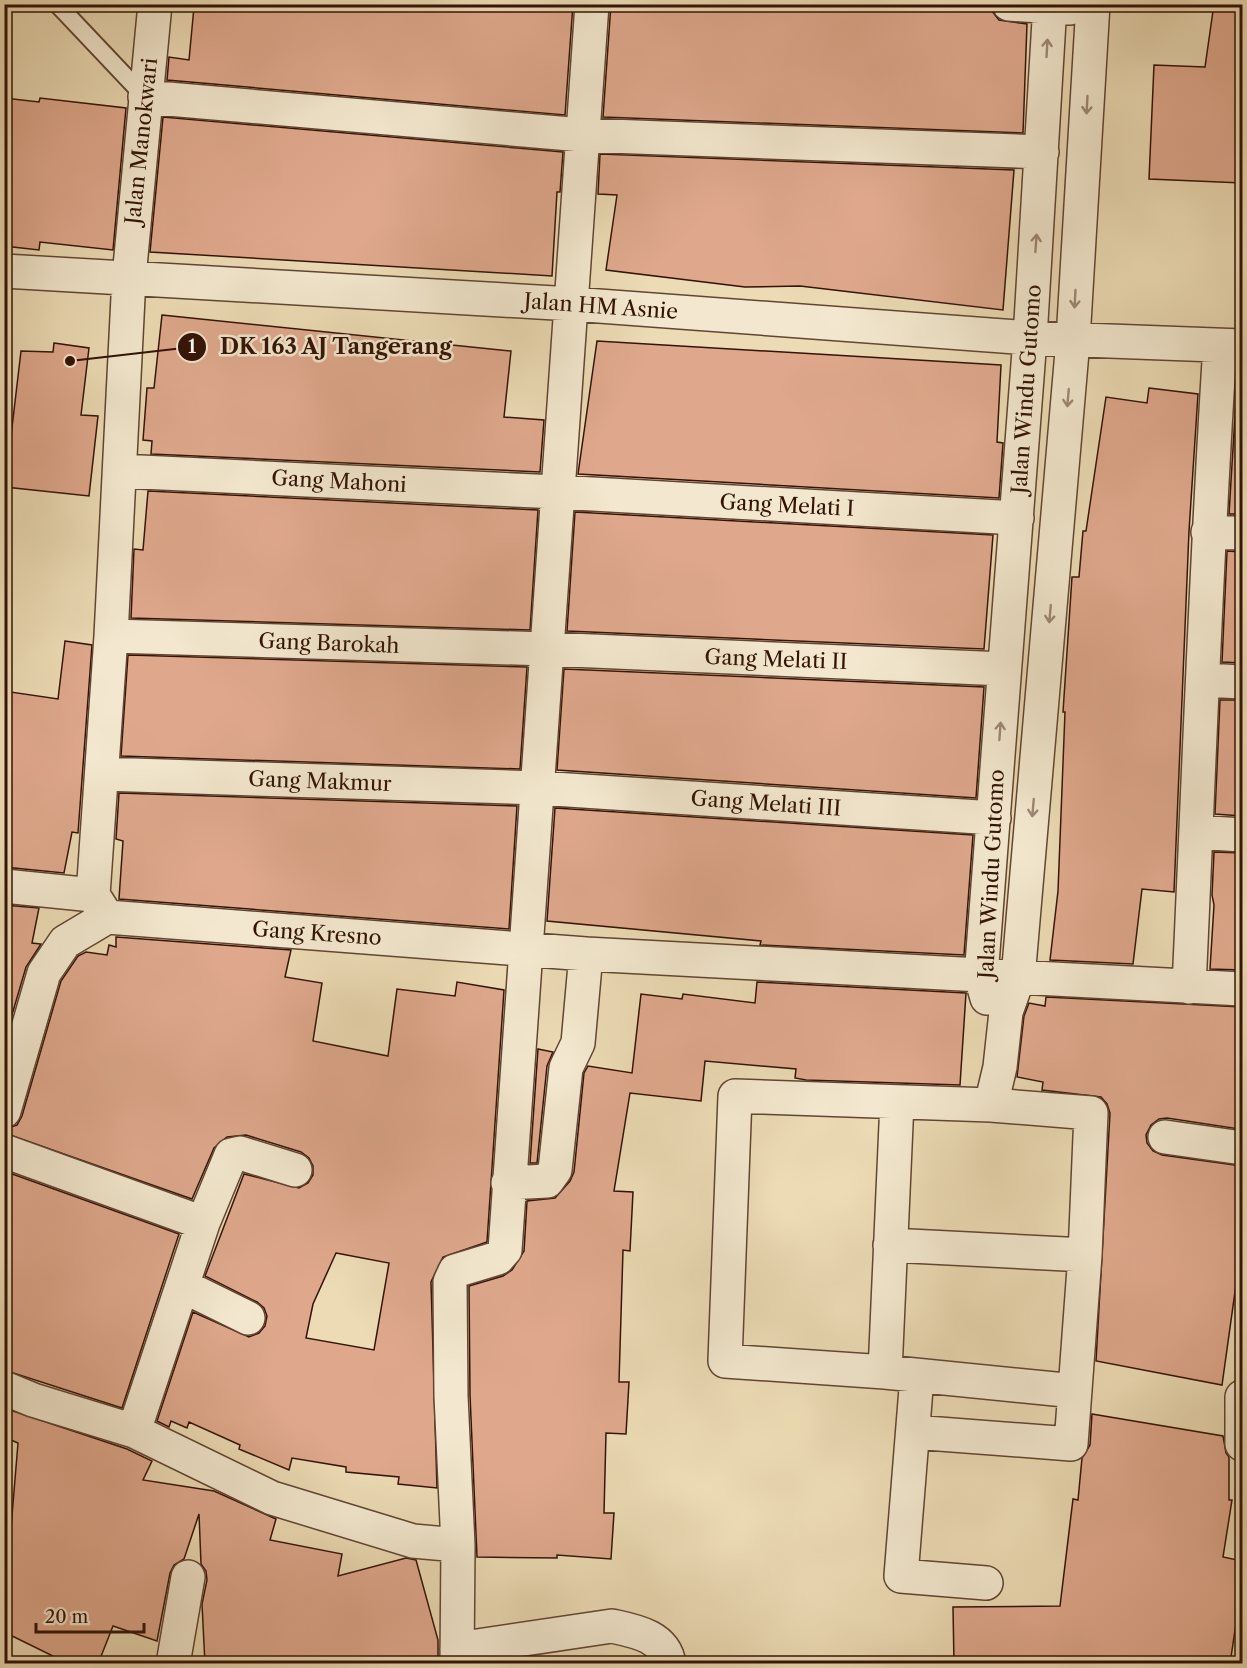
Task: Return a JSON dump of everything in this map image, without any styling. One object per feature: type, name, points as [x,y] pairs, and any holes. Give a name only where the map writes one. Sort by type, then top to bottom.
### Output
[{"type":"street","name":"Jalan Manokwari","points":[[100,906],[102,774],[129,277],[155,4]]},
{"type":"street","points":[[592,4],[538,788],[503,1254],[498,1258],[455,1271],[450,1282],[451,1396],[458,1545],[457,1656],[612,1626],[636,1632],[658,1642],[668,1653],[669,1664]]},
{"type":"street","points":[[1009,4],[1093,7]]},
{"type":"street","name":"Jalan Windu Gutomo","points":[[991,1105],[986,1066],[990,1007],[981,977],[1014,566],[1050,6]]},
{"type":"street","name":"Jalan Windu Gutomo","points":[[991,1105],[1000,1067],[1006,1012],[1018,978],[1073,340],[1093,7]]},
{"type":"street","points":[[146,97],[582,135],[1042,152]]},
{"type":"street","name":"Jalan HM Asnie","points":[[4,270],[572,304],[1030,338],[1231,346]]},
{"type":"street","points":[[1189,987],[1204,680],[1208,532],[1231,346]]},
{"type":"street","name":"Gang Mahoni","points":[[120,471],[557,492]]},
{"type":"street","name":"Gang Melati I","points":[[557,492],[1017,518]]},
{"type":"street","points":[[1208,532],[1242,533]]},
{"type":"street","points":[[1014,566],[1054,569]]},
{"type":"street","name":"Gang Barokah","points":[[111,636],[547,650]]},
{"type":"street","name":"Gang Melati II","points":[[547,650],[1004,669]]},
{"type":"street","points":[[1204,680],[1242,682]]},
{"type":"street","name":"Gang Makmur","points":[[102,774],[538,788]]},
{"type":"street","name":"Gang Melati III","points":[[538,788],[994,818]]},
{"type":"street","points":[[1196,832],[1242,835]]},
{"type":"street","name":"Gang Kresno","points":[[4,886],[100,906],[586,954],[981,977],[1242,989]]},
{"type":"street","points":[[4,1111],[44,973],[64,942],[100,906]]},
{"type":"street","points":[[507,1183],[547,1181],[555,1170],[566,1068],[578,1043],[586,954]]},
{"type":"street","points":[[913,1432],[1071,1444],[1075,1391],[1085,1255],[1091,1113],[991,1105],[735,1096],[725,1361],[885,1372],[1075,1391]]},
{"type":"street","points":[[885,1372],[897,1102]]},
{"type":"street","points":[[1165,1137],[1242,1148]]},
{"type":"street","points":[[4,1151],[203,1223]]},
{"type":"street","points":[[134,1431],[203,1223],[231,1155],[240,1153],[295,1170]]},
{"type":"street","points":[[890,1245],[1085,1255]]},
{"type":"street","points":[[183,1286],[248,1318]]},
{"type":"street","points":[[917,1376],[901,1576],[986,1583]]},
{"type":"street","points":[[4,1388],[33,1400],[134,1431],[272,1498],[413,1540],[458,1545]]},
{"type":"street","points":[[1242,1397],[1242,1444]]},
{"type":"street","points":[[173,1664],[188,1577]]},
{"type":"lane","points":[[57,4],[146,97]]},
{"type":"building","points":[[229,4],[573,4],[565,115],[167,80],[169,57],[189,60],[194,7],[229,11]]},
{"type":"building","points":[[611,4],[875,4],[936,10],[937,8],[992,11],[999,20],[1027,24],[1023,133],[603,117]]},
{"type":"building","points":[[1214,4],[1242,4],[1242,183],[1149,179],[1154,65],[1205,67]]},
{"type":"building","points":[[4,98],[39,102],[40,98],[126,108],[113,250],[40,242],[39,250],[4,246]]},
{"type":"building","points":[[163,117],[563,152],[560,192],[557,192],[552,276],[150,252]]},
{"type":"building","points":[[600,154],[1014,170],[1003,310],[800,286],[745,287],[606,270],[617,195],[598,194]]},
{"type":"building","points":[[162,315],[511,351],[504,417],[544,420],[540,472],[151,454],[152,441],[143,440],[147,388],[154,388]]},
{"type":"building","points":[[597,341],[1001,365],[997,442],[1003,443],[999,498],[578,474]]},
{"type":"building","points":[[54,343],[89,348],[81,415],[98,416],[89,496],[5,487],[21,351],[53,352]]},
{"type":"building","points":[[1149,388],[1198,394],[1189,531],[1174,892],[1142,889],[1133,964],[1050,960],[1058,891],[1065,712],[1063,712],[1072,577],[1079,577],[1083,531],[1086,531],[1106,397],[1147,403]]},
{"type":"building","points":[[1236,399],[1242,400],[1242,514],[1229,514]]},
{"type":"building","points":[[148,491],[538,510],[530,630],[131,618],[134,549],[143,550]]},
{"type":"building","points":[[575,512],[993,535],[984,649],[567,631]]},
{"type":"building","points":[[1227,551],[1242,552],[1242,663],[1222,662]]},
{"type":"building","points":[[65,641],[92,645],[78,833],[72,832],[64,873],[4,867],[4,780],[10,745],[4,745],[4,691],[58,699]]},
{"type":"building","points":[[128,655],[527,667],[520,769],[121,756]]},
{"type":"building","points":[[564,669],[984,687],[976,798],[557,770]]},
{"type":"building","points":[[1220,700],[1242,700],[1242,816],[1215,814]]},
{"type":"building","points":[[119,793],[517,806],[509,929],[119,899],[123,841],[116,839]]},
{"type":"building","points":[[555,808],[973,835],[964,955],[760,945],[761,941],[547,921]]},
{"type":"building","points":[[1214,852],[1242,853],[1242,970],[1210,969],[1214,905],[1212,895]]},
{"type":"building","points":[[4,905],[39,908],[32,943],[41,944],[26,967],[4,1042]]},
{"type":"building","points":[[116,937],[291,950],[285,977],[322,983],[313,1041],[388,1056],[397,989],[455,996],[457,982],[504,990],[487,1242],[443,1257],[431,1282],[437,1488],[398,1484],[399,1477],[346,1472],[346,1467],[292,1458],[289,1470],[239,1449],[240,1445],[189,1422],[187,1428],[171,1421],[169,1427],[157,1421],[193,1312],[249,1337],[259,1333],[265,1326],[267,1316],[264,1308],[257,1302],[205,1276],[244,1174],[299,1188],[308,1183],[313,1175],[313,1166],[309,1158],[301,1152],[246,1135],[227,1137],[214,1148],[192,1199],[4,1133],[4,1129],[17,1125],[22,1116],[61,981],[78,956],[86,952],[107,955],[109,945],[116,947]],"holes":[[[336,1253],[389,1263],[374,1350],[306,1338],[313,1304]]]},
{"type":"building","points":[[757,982],[966,993],[960,1085],[806,1080],[795,1078],[796,1069],[705,1061],[701,1101],[630,1093],[614,1191],[633,1192],[630,1251],[623,1250],[619,1382],[629,1382],[626,1434],[606,1433],[604,1513],[614,1513],[611,1559],[557,1555],[557,1558],[477,1557],[470,1395],[469,1286],[503,1276],[512,1270],[524,1251],[527,1201],[555,1198],[570,1181],[574,1172],[584,1073],[588,1066],[632,1073],[641,994],[682,999],[683,994],[755,1003]]},
{"type":"building","points":[[1046,997],[1242,1007],[1242,1111],[1239,1129],[1167,1118],[1159,1119],[1151,1125],[1146,1135],[1147,1143],[1153,1151],[1162,1155],[1242,1166],[1242,1256],[1240,1256],[1222,1385],[1096,1361],[1110,1113],[1101,1097],[1042,1090],[1043,1082],[1017,1077],[1024,1016],[1029,1003],[1045,1006]]},
{"type":"building","points":[[538,1049],[553,1052],[547,1066],[537,1163],[530,1163]]},
{"type":"building","points":[[4,1171],[179,1234],[122,1408],[4,1370]]},
{"type":"building","points":[[4,1408],[127,1449],[152,1461],[143,1480],[214,1491],[276,1519],[270,1540],[342,1554],[338,1576],[406,1558],[416,1560],[438,1640],[438,1662],[352,1660],[352,1664],[205,1664],[202,1604],[207,1580],[206,1571],[201,1564],[199,1514],[184,1559],[174,1565],[170,1573],[157,1641],[113,1626],[98,1664],[69,1664],[4,1632],[4,1550],[9,1552],[18,1443],[4,1437]]},
{"type":"building","points":[[1092,1414],[1223,1436],[1229,1457],[1229,1500],[1232,1500],[1223,1557],[1242,1561],[1236,1596],[1240,1596],[1230,1664],[954,1664],[953,1607],[1060,1606],[1073,1499],[1078,1500],[1082,1458],[1090,1445]]},
{"type":"place","name":"DK 163 AJ Tangerang","points":[[70,361]]}]
